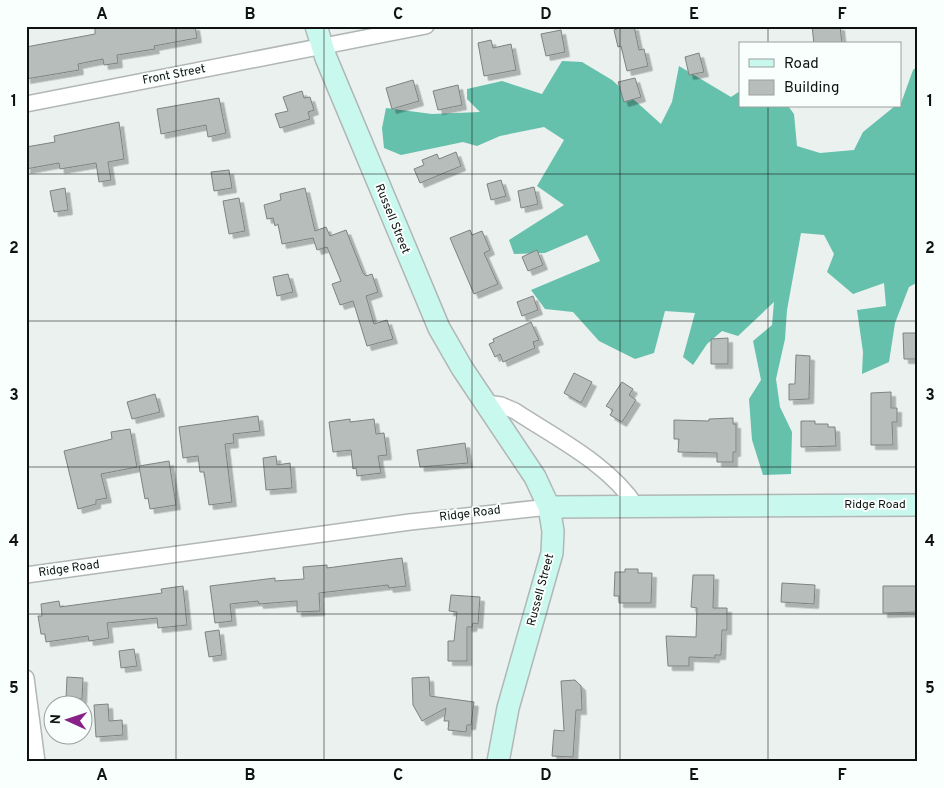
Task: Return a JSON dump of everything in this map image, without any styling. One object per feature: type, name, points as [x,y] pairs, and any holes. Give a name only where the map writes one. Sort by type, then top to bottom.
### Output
[{"type":"main road","name":"Russell Street","points":[[318,36],[439,328],[486,403],[521,454],[549,507],[553,531],[552,553],[508,708],[498,762]]},
{"type":"main road","name":"Ridge Road","points":[[549,507],[918,505]]},
{"type":"street","name":"Front Street","points":[[26,104],[318,36],[426,26]]},
{"type":"street","points":[[486,403],[501,405],[515,411],[608,474],[625,489],[636,506]]},
{"type":"street","name":"Ridge Road","points":[[26,575],[420,520],[549,507]]},
{"type":"street","points":[[26,678],[38,762]]},
{"type":"green space","points":[[562,61],[582,62],[612,80],[661,124],[672,102],[679,66],[731,97],[739,92],[739,108],[790,108],[794,114],[797,146],[820,153],[854,150],[863,132],[893,108],[902,108],[902,100],[913,70],[918,66],[918,282],[909,287],[895,323],[889,362],[862,374],[863,352],[857,310],[886,306],[884,283],[853,294],[827,272],[834,254],[824,235],[801,233],[787,310],[785,339],[776,379],[780,407],[792,432],[791,474],[763,475],[752,440],[749,399],[761,380],[753,341],[772,325],[774,302],[738,336],[722,331],[707,344],[693,365],[683,357],[695,313],[665,311],[654,353],[635,359],[599,341],[573,312],[545,309],[531,290],[600,261],[587,235],[545,253],[514,254],[509,240],[564,205],[537,186],[564,140],[544,127],[500,136],[477,146],[463,142],[401,155],[384,148],[382,128],[386,108],[432,114],[480,112],[467,99],[467,89],[502,81],[542,94]]},
{"type":"building","points":[[108,26],[195,26],[197,38],[154,46],[155,49],[117,55],[118,63],[104,65],[103,59],[78,64],[79,70],[26,79],[26,47],[95,34],[95,28]]},
{"type":"building","points":[[616,26],[634,26],[639,50],[644,49],[648,66],[627,71],[621,46],[618,47],[614,30],[617,29]]},
{"type":"building","points":[[812,26],[840,26],[842,42],[814,42]]},
{"type":"building","points":[[561,30],[565,52],[546,56],[541,34]]},
{"type":"building","points":[[491,40],[493,48],[511,44],[516,70],[484,76],[478,43]]},
{"type":"building","points":[[699,53],[704,72],[689,75],[685,57]]},
{"type":"building","points":[[635,78],[641,97],[624,102],[618,82]]},
{"type":"building","points":[[413,80],[419,101],[392,109],[386,88]]},
{"type":"building","points":[[458,85],[462,105],[438,110],[433,91]]},
{"type":"building","points":[[302,91],[304,98],[310,97],[314,110],[308,112],[310,119],[280,128],[275,114],[288,111],[283,97]]},
{"type":"building","points":[[219,98],[226,133],[208,137],[206,125],[161,134],[157,109]]},
{"type":"building","points":[[119,122],[124,159],[108,162],[111,180],[99,182],[96,163],[60,169],[59,163],[26,169],[26,147],[55,142],[54,136]]},
{"type":"building","points":[[456,152],[461,166],[420,183],[414,169],[424,165],[422,160],[437,154],[439,159]]},
{"type":"building","points":[[229,170],[232,188],[214,191],[211,172]]},
{"type":"building","points":[[501,180],[506,196],[491,200],[487,184]]},
{"type":"building","points":[[534,187],[538,204],[521,208],[518,191]]},
{"type":"building","points":[[65,188],[68,210],[54,212],[50,191]]},
{"type":"building","points":[[305,188],[315,231],[326,227],[330,236],[346,230],[363,273],[366,276],[372,274],[378,292],[366,296],[374,324],[387,320],[393,339],[367,346],[353,301],[340,305],[332,284],[341,281],[327,247],[317,250],[313,238],[282,244],[278,224],[275,226],[273,218],[267,219],[264,205],[281,200],[280,194]]},
{"type":"building","points":[[239,198],[245,231],[229,234],[223,201]]},
{"type":"building","points":[[470,230],[472,235],[482,231],[490,250],[484,253],[498,284],[474,294],[450,238]]},
{"type":"building","points":[[537,250],[543,265],[528,271],[522,257]]},
{"type":"building","points":[[288,274],[293,292],[277,296],[273,277]]},
{"type":"building","points":[[533,296],[538,310],[522,316],[517,302]]},
{"type":"building","points":[[531,322],[539,340],[533,342],[535,348],[503,362],[500,354],[495,357],[489,344],[494,342],[493,339]]},
{"type":"building","points":[[903,333],[918,333],[918,359],[904,359]]},
{"type":"building","points":[[728,338],[728,364],[711,364],[711,339]]},
{"type":"building","points":[[796,355],[810,356],[809,399],[789,400],[789,384],[795,384]]},
{"type":"building","points":[[574,373],[592,382],[581,403],[564,393]]},
{"type":"building","points":[[622,382],[633,389],[629,395],[636,400],[622,422],[610,415],[613,410],[606,406]]},
{"type":"building","points":[[891,392],[891,408],[897,408],[897,422],[892,422],[893,445],[871,445],[871,393]]},
{"type":"building","points":[[155,394],[160,412],[132,419],[127,402]]},
{"type":"building","points":[[258,416],[260,431],[233,434],[234,443],[225,444],[232,502],[209,505],[204,472],[200,472],[198,456],[183,458],[179,427]]},
{"type":"building","points":[[733,418],[733,424],[736,424],[736,452],[733,452],[733,462],[717,462],[717,453],[678,452],[679,439],[674,439],[674,420],[709,421],[709,419]]},
{"type":"building","points":[[350,419],[350,422],[374,419],[376,434],[384,433],[387,455],[378,456],[381,473],[357,476],[356,468],[353,469],[351,450],[333,452],[329,422]]},
{"type":"building","points":[[801,421],[815,421],[815,424],[828,424],[828,427],[835,427],[836,446],[801,447]]},
{"type":"building","points":[[130,429],[137,467],[101,474],[107,498],[96,500],[96,504],[78,509],[64,451],[112,439],[111,432]]},
{"type":"building","points":[[465,443],[468,463],[420,467],[417,450]]},
{"type":"building","points":[[276,456],[277,465],[290,463],[292,488],[266,490],[263,458]]},
{"type":"building","points":[[169,461],[176,505],[150,509],[148,498],[145,499],[139,466]]},
{"type":"building","points":[[402,558],[406,586],[389,588],[388,585],[319,593],[320,611],[297,612],[297,601],[259,604],[258,601],[230,604],[232,621],[215,623],[210,586],[275,578],[275,581],[304,579],[303,567],[327,565],[327,568]]},
{"type":"building","points":[[625,569],[638,569],[638,573],[652,573],[651,603],[619,603],[619,596],[614,596],[615,572],[625,572]]},
{"type":"building","points":[[693,575],[714,575],[713,608],[727,608],[727,630],[722,630],[721,655],[715,655],[715,658],[689,657],[689,666],[668,666],[666,636],[696,637],[697,608],[691,607]]},
{"type":"building","points":[[782,583],[815,585],[814,604],[781,602]]},
{"type":"building","points":[[183,586],[187,625],[158,628],[157,618],[107,623],[109,638],[89,641],[88,636],[46,642],[45,634],[41,634],[38,616],[42,616],[41,604],[59,601],[60,607],[162,593],[161,589]]},
{"type":"building","points":[[883,586],[918,586],[918,612],[883,613]]},
{"type":"building","points":[[451,595],[480,597],[478,624],[473,623],[472,627],[467,627],[467,661],[448,661],[448,641],[454,641],[457,612],[449,611]]},
{"type":"building","points":[[219,630],[222,655],[209,657],[205,632]]},
{"type":"building","points":[[134,649],[137,666],[121,668],[119,651]]},
{"type":"building","points":[[67,677],[83,678],[82,696],[66,696]]},
{"type":"building","points":[[429,677],[430,696],[474,702],[471,725],[467,725],[466,732],[448,730],[449,721],[444,721],[446,708],[422,721],[413,705],[412,678]]},
{"type":"building","points":[[575,680],[581,686],[582,710],[576,710],[573,757],[552,756],[554,730],[564,731],[561,681]]},
{"type":"building","points":[[108,704],[109,721],[122,720],[123,735],[96,737],[94,705]]}]
